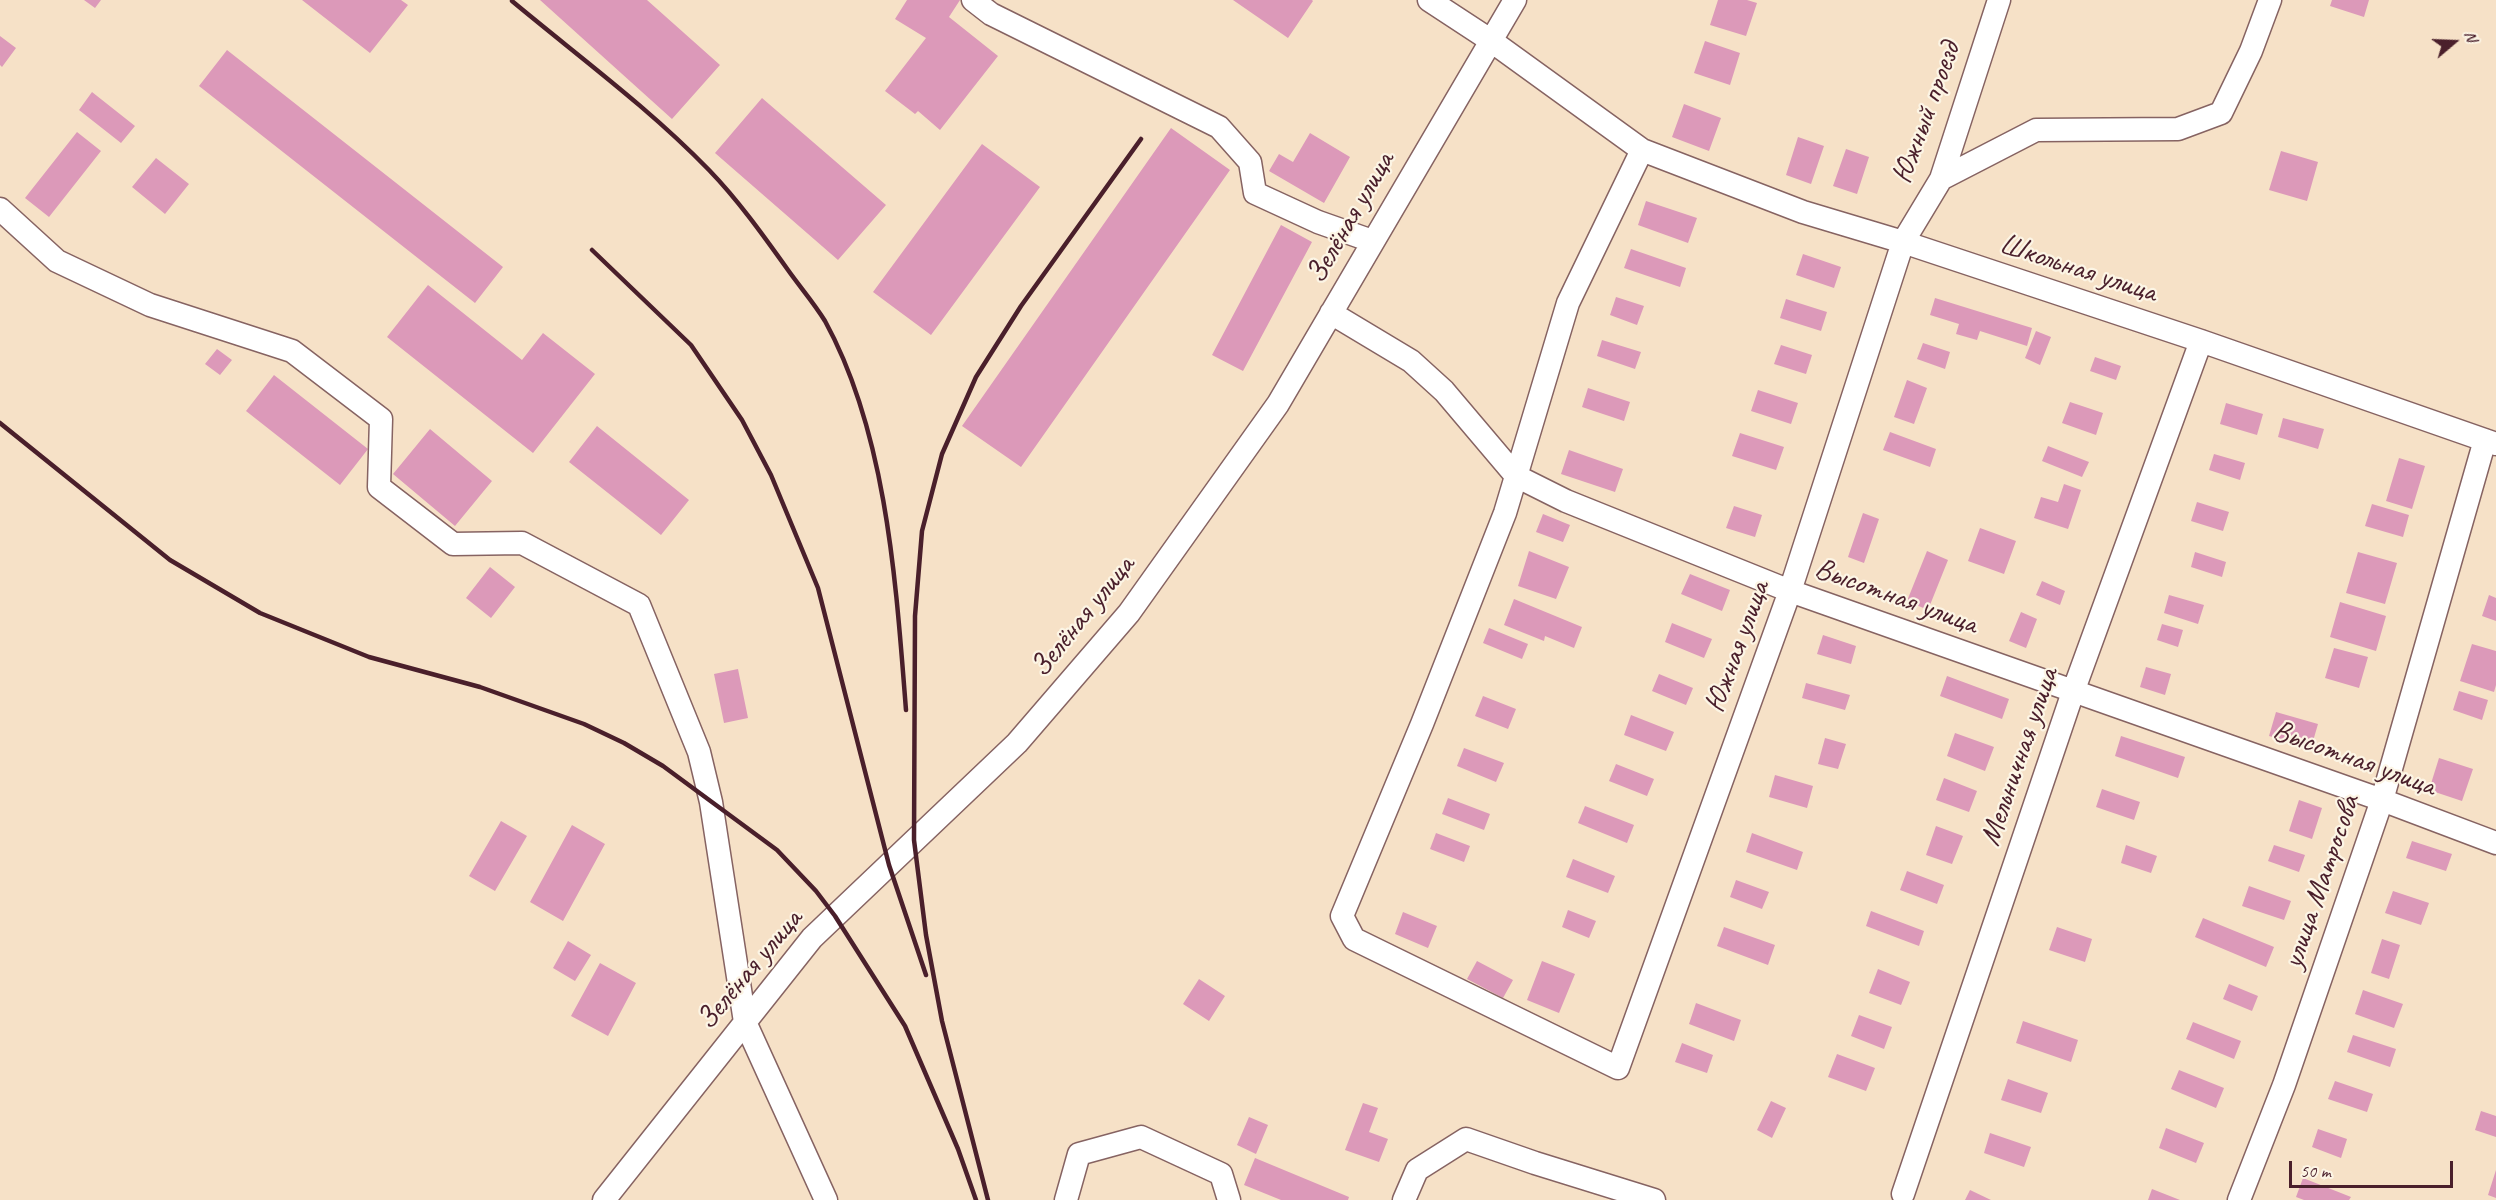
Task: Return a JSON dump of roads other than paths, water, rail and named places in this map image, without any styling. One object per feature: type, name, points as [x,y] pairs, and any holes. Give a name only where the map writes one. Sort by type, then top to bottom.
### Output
[{"type":"street","points":[[973,0],[991,14],[1219,127],[1250,162],[1255,193],[1318,222],[1372,242]]},
{"type":"street","name":"Школьная улица","points":[[1429,0],[1490,40],[1642,150],[1803,212],[1903,242],[2201,341],[2491,442]]},
{"type":"street","name":"Зелёная улица","points":[[604,1200],[812,938],[1017,743],[1129,613],[1278,404],[1515,0]]},
{"type":"street","name":"Южный проезд","points":[[1903,242],[1941,179],[1999,0]]},
{"type":"street","points":[[1941,179],[2036,130],[2178,129],[2221,113],[2251,51],[2270,0]]},
{"type":"street","points":[[1515,476],[1568,303],[1642,150]]},
{"type":"street","points":[[0,209],[57,261],[150,305],[292,351],[381,419],[379,487],[453,544],[522,543],[639,605],[699,752],[711,802],[745,1022],[826,1200]]},
{"type":"street","name":"Южная улица","points":[[1515,476],[1505,513],[1422,724],[1342,916],[1354,939],[1618,1068],[1790,591],[1903,242]]},
{"type":"street","name":"Высотная улица","points":[[1331,313],[1411,361],[1444,391],[1515,476],[1566,501],[1790,591],[2382,800],[2496,843]]},
{"type":"street","name":"Мельничная улица","points":[[1903,1194],[2073,692],[2201,341]]},
{"type":"street","name":"улица Матросова","points":[[2240,1200],[2284,1085],[2382,800],[2491,442]]},
{"type":"street","points":[[1066,1200],[1079,1154],[1141,1137],[1221,1174],[1229,1200]]},
{"type":"street","points":[[1404,1200],[1417,1170],[1466,1139],[1654,1200]]},
{"type":"railway","points":[[512,1],[638,104],[709,170],[750,218],[825,321],[846,365],[875,461],[892,561],[906,710]]},
{"type":"railway","points":[[988,1200],[942,1021],[926,935],[914,840],[915,616],[922,531],[942,454],[976,377],[1021,306],[1141,139]]},
{"type":"railway","points":[[592,250],[691,345],[742,420],[771,475],[818,588],[889,865],[926,975]]},
{"type":"railway","points":[[0,423],[170,560],[260,613],[369,657],[480,687],[584,724],[624,743],[663,766],[777,850],[816,891],[835,916],[905,1026],[958,1149],[976,1200]]}]
